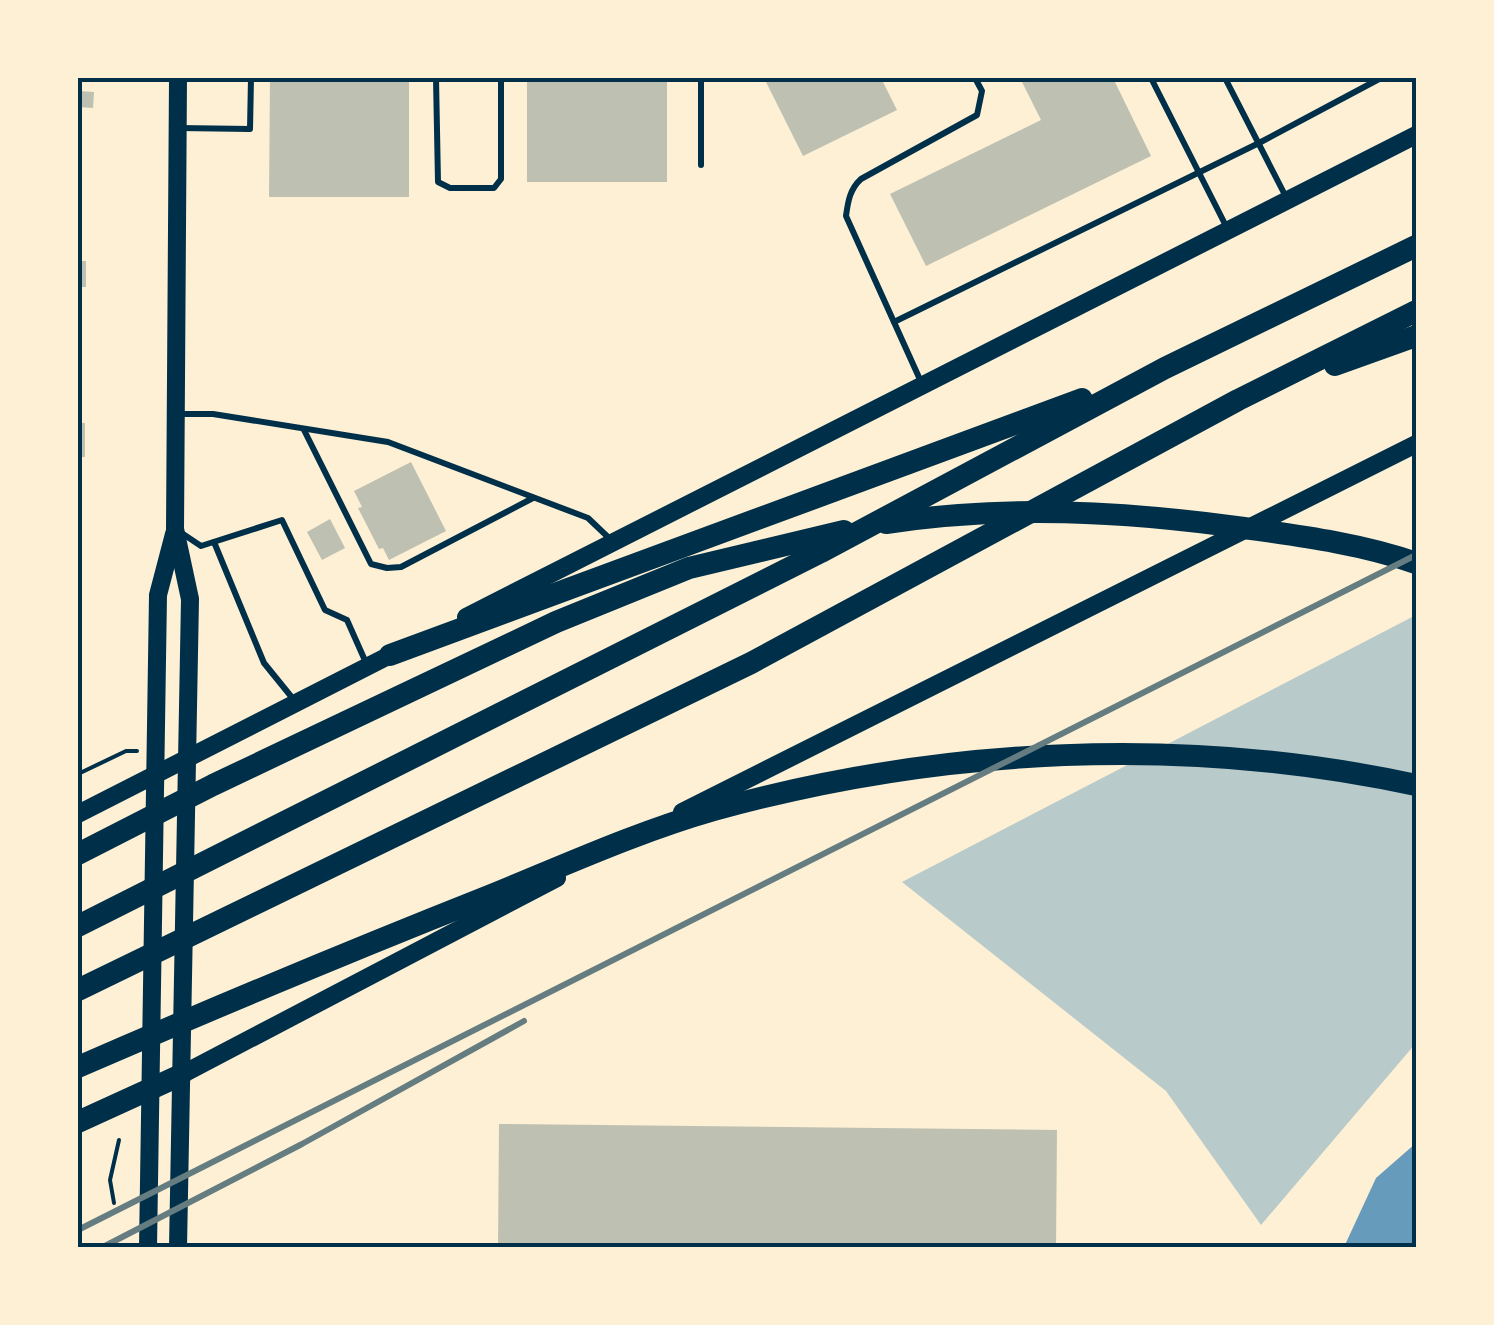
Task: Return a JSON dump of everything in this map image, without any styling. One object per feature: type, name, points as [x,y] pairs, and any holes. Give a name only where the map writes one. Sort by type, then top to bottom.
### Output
[{"type":"highway","points":[[78,926],[820,552],[1164,368],[1416,246]]},
{"type":"highway","points":[[79,989],[751,663],[1238,400],[1416,311]]},
{"type":"highway","points":[[1238,400],[1416,336]]},
{"type":"highway","points":[[390,656],[1164,368]]},
{"type":"highway","points":[[78,854],[556,622],[689,568],[813,537],[957,514],[1076,510],[1168,517],[1306,536],[1416,563]]},
{"type":"highway","points":[[78,1067],[323,961],[651,830],[839,781],[968,762],[1108,754],[1260,761],[1416,785]]},
{"type":"highway","points":[[78,1122],[181,1075]]},
{"type":"main road","points":[[178,78],[175,528],[190,598],[178,1248]]},
{"type":"main road","points":[[78,814],[1416,134]]},
{"type":"main road","points":[[181,1075],[728,788],[1416,444]]},
{"type":"main road","points":[[148,1248],[158,595],[175,528]]},
{"type":"lane","points":[[178,128],[250,129],[251,78]]},
{"type":"lane","points":[[436,78],[438,182],[450,188],[494,188],[502,180],[501,78]]},
{"type":"lane","points":[[701,164],[702,78]]},
{"type":"lane","points":[[924,387],[846,216],[852,187],[861,179],[977,116],[982,91],[975,78]]},
{"type":"lane","points":[[1151,78],[1228,232]]},
{"type":"lane","points":[[1225,78],[1288,201]]},
{"type":"lane","points":[[894,322],[1259,143],[1381,78]]},
{"type":"lane","points":[[176,414],[213,414],[388,442],[588,518],[614,543]]},
{"type":"lane","points":[[304,428],[371,564],[401,567],[534,498]]},
{"type":"lane","points":[[175,528],[201,546],[282,520],[325,610],[347,620],[368,667]]},
{"type":"lane","points":[[214,542],[264,662],[297,703]]},
{"type":"path","points":[[78,774],[126,751],[156,745]]},
{"type":"path","points":[[114,1203],[110,1180],[119,1140]]},
{"type":"shaded area","points":[[1416,615],[1416,1043],[1261,1225],[1166,1091],[902,882]]},
{"type":"water","points":[[1416,1143],[1416,1247],[1344,1247],[1376,1178]]},
{"type":"building","points":[[270,78],[409,78],[409,197],[269,197]]},
{"type":"building","points":[[527,78],[667,78],[667,182],[527,182]]},
{"type":"building","points":[[764,78],[881,78],[897,110],[803,156]]},
{"type":"building","points":[[1020,78],[1113,78],[1151,156],[926,266],[890,194],[1041,120]]},
{"type":"building","points":[[78,91],[94,92],[93,108],[78,107]]},
{"type":"building","points":[[78,261],[86,261],[86,287],[78,287]]},
{"type":"building","points":[[78,423],[85,423],[85,457],[78,457]]},
{"type":"building","points":[[411,462],[446,531],[389,560],[358,508],[362,507],[354,491]]},
{"type":"building","points":[[330,519],[345,548],[322,560],[307,532]]},
{"type":"building","points":[[499,1124],[1057,1130],[1056,1248],[498,1248]]},
{"type":"railway","points":[[78,1230],[1416,555]]},
{"type":"railway","points":[[101,1248],[302,1144],[524,1021]]}]
